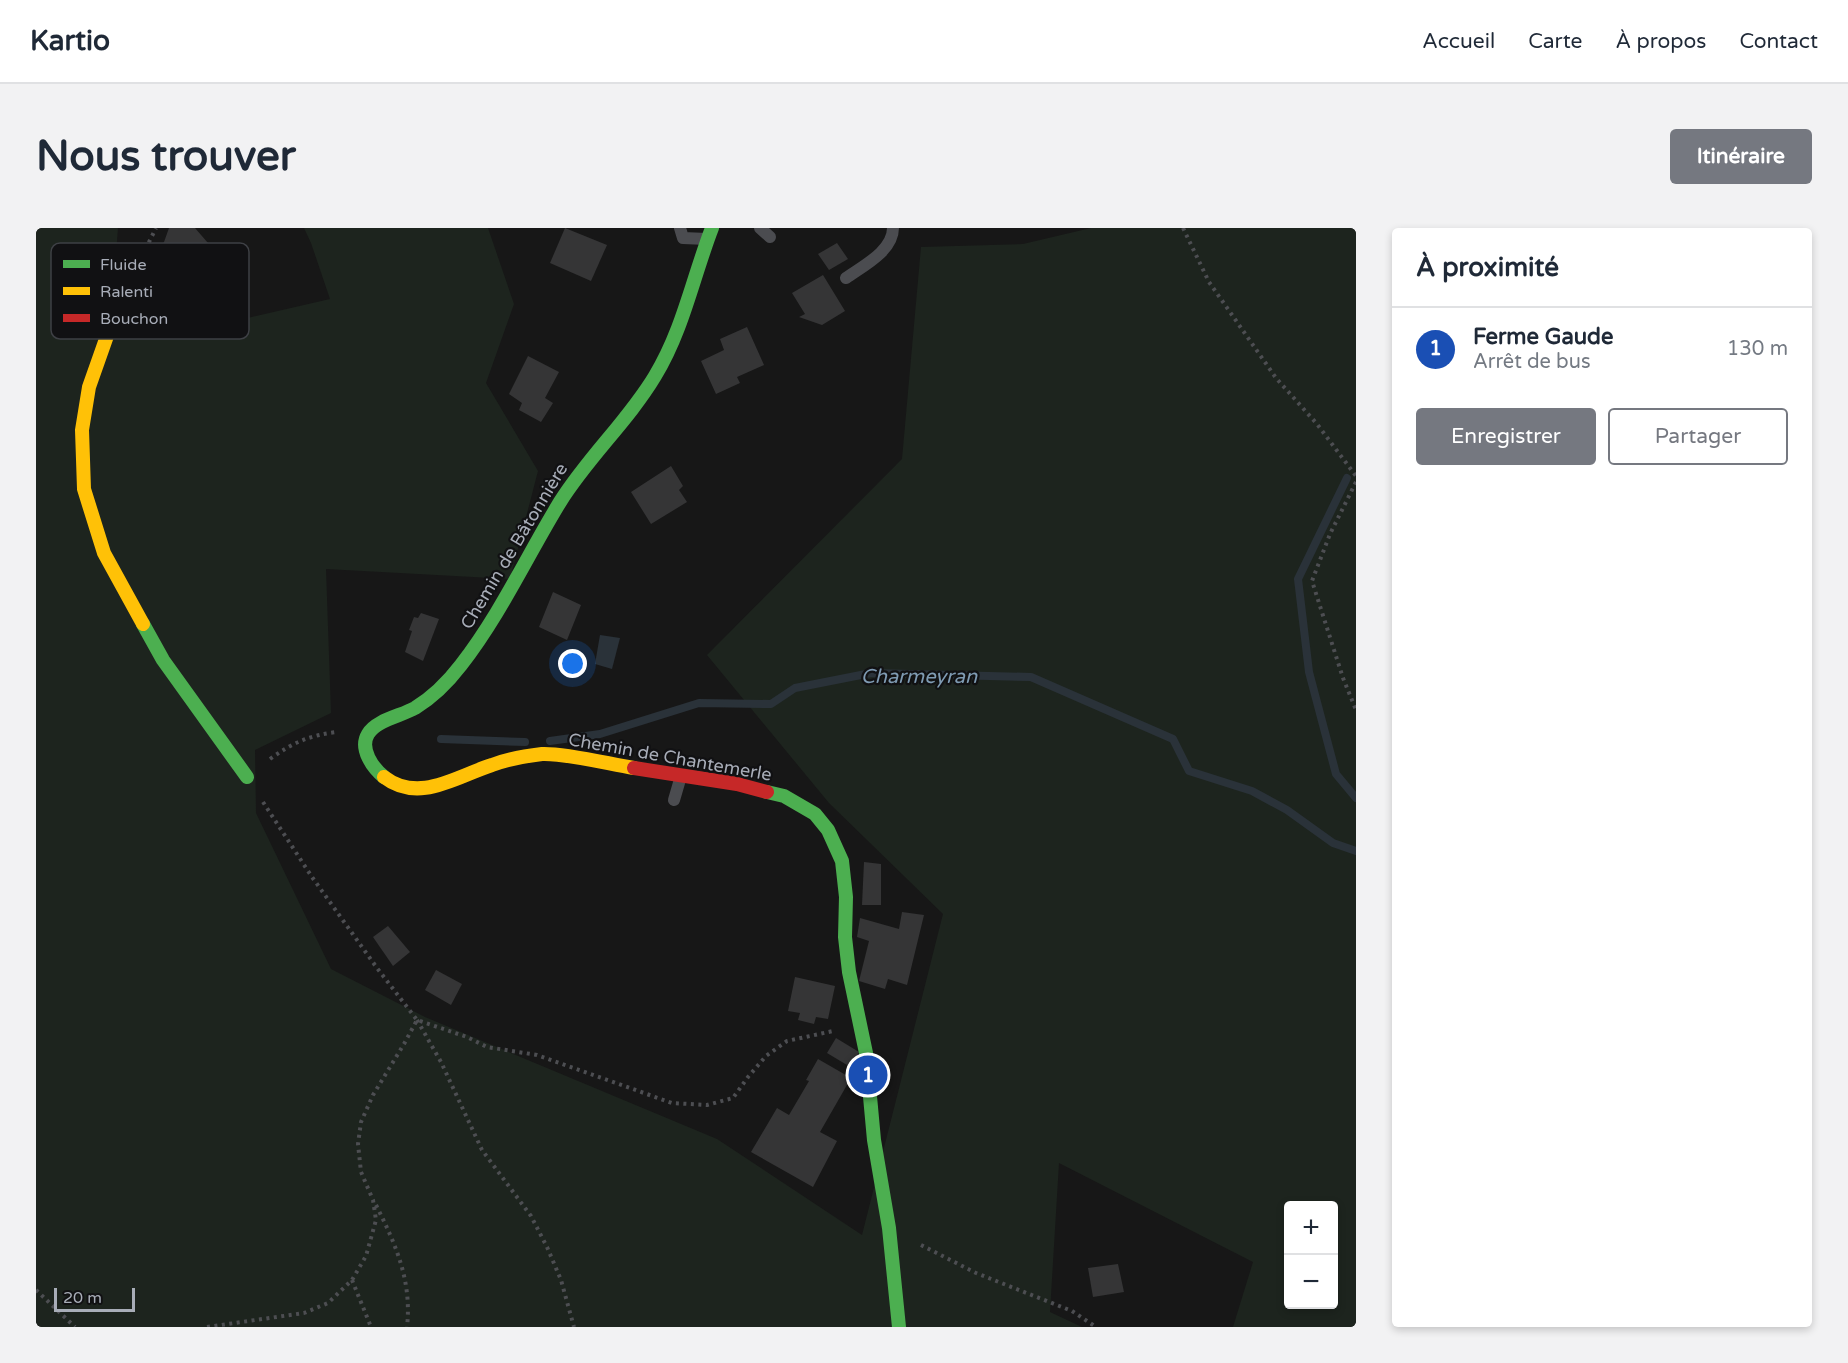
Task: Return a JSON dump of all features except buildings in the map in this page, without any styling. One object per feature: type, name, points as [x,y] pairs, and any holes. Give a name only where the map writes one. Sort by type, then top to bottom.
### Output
[{"type":"street","name":"Chemin de Bâtonnière","points":[[377,726],[405,714],[431,698],[453,677],[470,653],[547,521],[578,474],[655,377],[670,348],[689,301],[710,233]]},
{"type":"street","points":[[106,339],[89,387],[82,430],[84,489],[104,553],[163,660],[248,777]]},
{"type":"street","name":"Chemin de Chantemerle","points":[[377,726],[368,732],[365,743],[368,758],[386,781],[399,788],[418,790],[437,786],[525,755],[549,754],[736,784],[784,796],[815,814],[828,830],[842,861],[849,972],[866,1053],[874,1140],[889,1228],[899,1327]]},
{"type":"lane","points":[[680,228],[683,238],[710,233]]},
{"type":"lane","points":[[760,228],[770,237]]},
{"type":"lane","points":[[846,278],[892,240],[893,228]]},
{"type":"lane","points":[[674,800],[681,775]]},
{"type":"path","points":[[148,243],[156,228]]},
{"type":"path","points":[[1183,228],[1209,282],[1249,340],[1276,378],[1317,423],[1356,476]]},
{"type":"path","points":[[1356,482],[1330,534],[1312,581],[1343,678],[1356,710]]},
{"type":"path","points":[[343,731],[321,734],[289,745],[248,777],[312,877],[417,1020],[441,1062],[482,1150],[531,1216],[547,1247],[561,1280],[574,1327]]},
{"type":"path","points":[[417,1020],[467,1037],[487,1047],[537,1055],[672,1103],[707,1105],[734,1098],[766,1056],[787,1041],[860,1024]]},
{"type":"path","points":[[407,1327],[408,1301],[400,1258],[362,1172],[358,1144],[360,1122],[373,1095],[417,1020]]},
{"type":"path","points":[[207,1327],[304,1313],[328,1303],[352,1280],[366,1256],[376,1220],[373,1200]]},
{"type":"path","points":[[889,1228],[976,1273],[1072,1311],[1096,1327]]},
{"type":"path","points":[[352,1280],[371,1327]]},
{"type":"path","points":[[36,1290],[75,1327]]},
{"type":"shaded area","points":[[36,228],[118,228],[117,243],[51,243],[51,339],[249,339],[249,318],[330,299],[304,228],[488,228],[514,304],[486,383],[538,471],[510,579],[326,569],[331,713],[255,750],[256,813],[331,969],[425,1017],[717,1139],[862,1235],[943,914],[829,803],[707,655],[902,459],[921,247],[1023,244],[1091,228],[1356,228],[1356,1327],[1233,1327],[1253,1262],[1059,1163],[1050,1312],[1082,1327],[36,1327]]},
{"type":"shaded area","points":[[600,635],[620,638],[612,669],[595,664]]},
{"type":"waterway","points":[[1347,478],[1298,579],[1309,672],[1336,774],[1356,798]]},
{"type":"waterway","name":"Charmeyran","points":[[550,741],[600,734],[699,703],[771,704],[795,688],[871,673],[1031,677],[1173,739],[1189,771],[1252,791],[1287,810],[1333,843],[1356,851]]},
{"type":"waterway","name":"Charmeyran","points":[[441,739],[525,742]]},
{"type":"traffic: fast","points":[[384,777],[368,758],[365,746],[368,734],[377,725],[415,708],[434,694],[475,646],[501,606],[560,502],[655,376],[680,322],[712,228]]},
{"type":"traffic: fast","points":[[143,624],[163,660],[247,777]]},
{"type":"traffic: fast","points":[[767,792],[784,796],[815,814],[828,830],[842,861],[849,972],[866,1053],[874,1140],[889,1228],[899,1327]]},
{"type":"traffic: slow","points":[[106,339],[89,387],[82,430],[84,489],[104,553],[143,624]]},
{"type":"traffic: slow","points":[[384,777],[397,785],[424,788],[452,781],[504,761],[542,754],[575,757],[634,768]]},
{"type":"traffic: jam","points":[[634,768],[737,784],[767,792]]},
{"type":"place","name":"Ferme Gaude","points":[[868,1075]]}]
